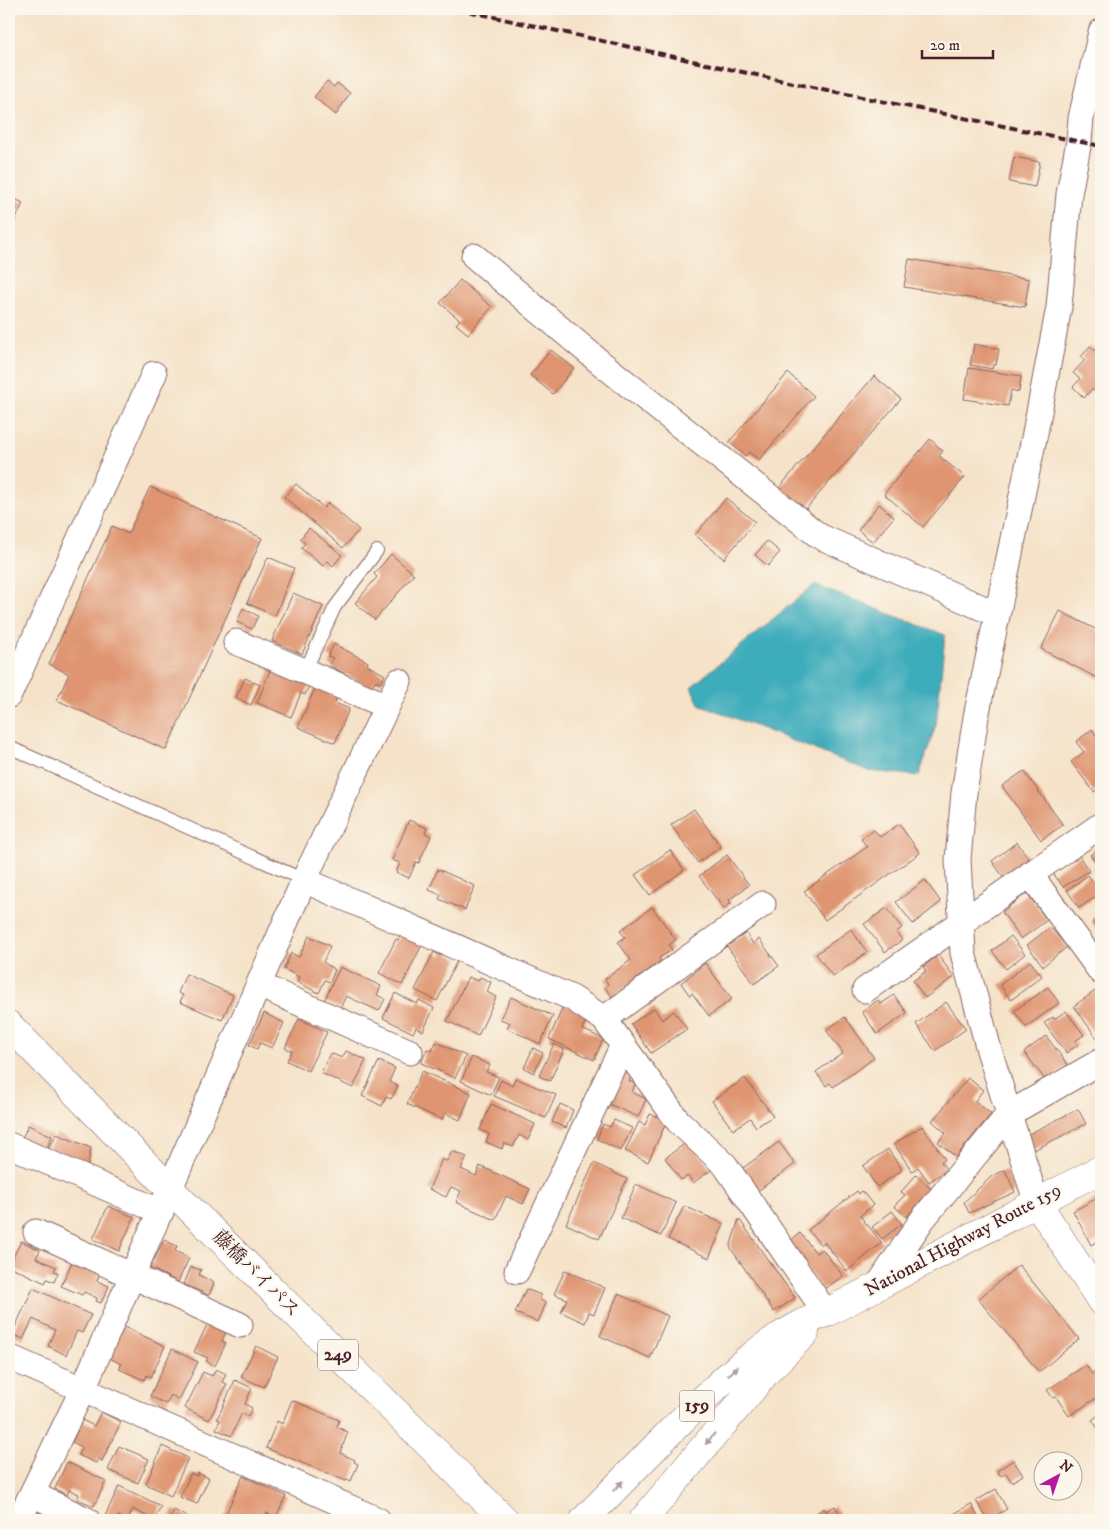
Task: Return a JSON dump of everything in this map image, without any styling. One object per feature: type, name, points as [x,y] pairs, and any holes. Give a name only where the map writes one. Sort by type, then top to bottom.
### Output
[{"type":"main road","name":"藤橋バイパス","points":[[9,1025],[166,1201],[505,1520]]},
{"type":"main road","name":"National Highway Route 159","points":[[584,1520],[734,1369],[798,1324],[826,1313],[1036,1201],[1101,1169]]},
{"type":"main road","points":[[1036,1201],[1101,1301]]},
{"type":"main road","name":"National Highway Route 159","points":[[643,1520],[769,1369],[826,1313]]},
{"type":"street","points":[[1036,1201],[963,953],[958,859],[964,793],[976,717],[996,614],[1036,433],[1059,307],[1069,194],[1092,114],[1096,60],[1101,32]]},
{"type":"street","points":[[474,256],[601,364],[820,536],[996,614]]},
{"type":"street","points":[[9,695],[154,374]]},
{"type":"street","points":[[236,642],[387,706]]},
{"type":"street","points":[[19,1520],[82,1391],[304,880],[399,680]]},
{"type":"street","points":[[865,990],[1101,824]]},
{"type":"street","points":[[1030,874],[1101,972]]},
{"type":"street","points":[[304,880],[572,998],[604,1019],[678,1121],[725,1165],[826,1313]]},
{"type":"street","points":[[604,1019],[763,904]]},
{"type":"street","points":[[259,985],[410,1052]]},
{"type":"street","points":[[517,1271],[623,1045]]},
{"type":"street","points":[[879,1284],[922,1220],[1009,1114],[1101,1061]]},
{"type":"street","points":[[9,1145],[166,1201]]},
{"type":"street","points":[[36,1232],[240,1325]]},
{"type":"street","points":[[9,1357],[82,1391],[378,1520]]},
{"type":"street","points":[[32,1494],[87,1520]]},
{"type":"lane","points":[[305,671],[335,607],[377,551]]},
{"type":"lane","points":[[9,747],[304,880]]},
{"type":"water","points":[[814,585],[945,635],[936,725],[919,776],[869,771],[699,704],[691,687]]},
{"type":"building","points":[[327,81],[334,87],[337,83],[350,93],[336,115],[314,97]]},
{"type":"building","points":[[1014,157],[1040,162],[1035,187],[1009,182]]},
{"type":"building","points":[[9,196],[23,203],[9,234]]},
{"type":"building","points":[[909,259],[1029,279],[1025,307],[904,287]]},
{"type":"building","points":[[460,280],[492,307],[468,334],[456,324],[460,320],[440,303]]},
{"type":"building","points":[[974,344],[999,349],[996,365],[993,365],[992,369],[970,365]]},
{"type":"building","points":[[1090,346],[1101,356],[1101,391],[1098,395],[1092,389],[1084,398],[1073,387],[1080,379],[1073,373],[1085,360],[1081,357]]},
{"type":"building","points":[[551,350],[574,368],[553,394],[530,375]]},
{"type":"building","points":[[969,368],[1021,376],[1019,392],[1011,390],[1008,406],[964,399]]},
{"type":"building","points":[[788,373],[814,396],[759,460],[749,452],[746,456],[729,442]]},
{"type":"building","points":[[874,376],[901,399],[805,510],[779,488]]},
{"type":"building","points":[[930,439],[943,451],[939,456],[965,477],[923,527],[884,494]]},
{"type":"building","points":[[296,484],[324,508],[328,503],[359,530],[343,548],[284,497]]},
{"type":"building","points":[[150,487],[262,538],[166,750],[57,700],[69,674],[49,664],[112,526],[128,534]]},
{"type":"building","points":[[726,498],[755,522],[724,559],[695,535]]},
{"type":"building","points":[[879,504],[894,517],[873,542],[858,530]]},
{"type":"building","points":[[309,528],[342,555],[333,566],[328,561],[323,566],[301,548],[305,543],[300,539]]},
{"type":"building","points":[[767,541],[780,552],[768,566],[755,555]]},
{"type":"building","points":[[391,554],[414,574],[375,620],[355,603],[377,577],[374,574]]},
{"type":"building","points":[[268,557],[294,568],[275,616],[247,603]]},
{"type":"building","points":[[293,593],[323,606],[302,654],[272,641]]},
{"type":"building","points":[[243,608],[258,616],[252,629],[237,622]]},
{"type":"building","points":[[1060,611],[1101,632],[1101,680],[1041,649]]},
{"type":"building","points":[[334,644],[368,662],[367,665],[385,675],[381,683],[375,681],[371,688],[329,665],[333,658],[328,656]]},
{"type":"building","points":[[271,668],[295,678],[293,681],[301,684],[303,680],[310,683],[305,695],[301,693],[291,717],[257,703]]},
{"type":"building","points":[[245,678],[260,685],[251,705],[236,698]]},
{"type":"building","points":[[315,688],[337,697],[335,703],[349,709],[335,743],[298,727]]},
{"type":"building","points":[[1092,729],[1101,742],[1101,786],[1094,792],[1071,762],[1084,752],[1076,742]]},
{"type":"building","points":[[1024,771],[1063,825],[1041,840],[1002,786]]},
{"type":"building","points":[[694,809],[721,847],[698,863],[671,825]]},
{"type":"building","points":[[409,820],[427,828],[425,833],[431,836],[419,863],[416,862],[409,878],[396,872],[400,863],[392,860]]},
{"type":"building","points":[[899,824],[920,853],[825,920],[804,891],[867,847],[861,839],[874,830],[880,837]]},
{"type":"building","points":[[1017,842],[1029,859],[1004,878],[992,861]]},
{"type":"building","points":[[1101,847],[1101,879],[1094,869],[1099,866],[1090,855]]},
{"type":"building","points":[[670,850],[684,870],[650,895],[635,875]]},
{"type":"building","points":[[727,855],[749,885],[729,900],[731,903],[724,909],[699,876]]},
{"type":"building","points":[[1079,856],[1089,871],[1063,887],[1053,873]]},
{"type":"building","points":[[438,869],[475,886],[465,910],[439,899],[441,895],[429,890]]},
{"type":"building","points":[[1088,875],[1101,893],[1079,908],[1067,890]]},
{"type":"building","points":[[925,880],[941,902],[913,924],[896,902]]},
{"type":"building","points":[[1027,893],[1047,920],[1021,939],[1002,912]]},
{"type":"building","points":[[652,907],[676,940],[669,945],[672,950],[659,958],[661,961],[612,997],[605,987],[608,984],[605,979],[631,960],[618,942],[625,937],[620,931]]},
{"type":"building","points":[[887,908],[902,928],[896,932],[902,940],[885,952],[864,924]]},
{"type":"building","points":[[1101,916],[1101,934],[1092,922]]},
{"type":"building","points":[[1050,927],[1067,947],[1043,966],[1027,945]]},
{"type":"building","points":[[851,929],[867,952],[833,977],[816,954]]},
{"type":"building","points":[[746,933],[753,944],[759,939],[779,966],[754,984],[727,946]]},
{"type":"building","points":[[401,935],[422,945],[402,985],[379,973],[396,939],[398,940]]},
{"type":"building","points":[[309,936],[330,946],[323,962],[335,970],[330,982],[325,980],[319,993],[297,982],[299,977],[284,969],[291,953],[299,957]]},
{"type":"building","points":[[1011,936],[1025,954],[1006,969],[992,951]]},
{"type":"building","points":[[443,951],[458,959],[437,1001],[415,990],[434,952],[441,956]]},
{"type":"building","points":[[938,955],[954,977],[925,998],[913,981],[926,971],[923,967]]},
{"type":"building","points":[[1030,961],[1042,976],[1011,1000],[1000,985]]},
{"type":"building","points":[[705,963],[732,999],[709,1016],[692,993],[690,996],[681,983]]},
{"type":"building","points":[[340,967],[381,986],[377,995],[385,999],[379,1011],[346,996],[340,1008],[324,1001]]},
{"type":"building","points":[[186,974],[233,995],[222,1020],[180,1002],[183,995],[178,993]]},
{"type":"building","points":[[468,977],[478,981],[480,977],[491,982],[487,992],[496,997],[478,1036],[447,1021]]},
{"type":"building","points":[[1048,987],[1059,1003],[1026,1027],[1014,1011]]},
{"type":"building","points":[[1095,991],[1101,999],[1101,1044],[1074,1006]]},
{"type":"building","points":[[395,993],[417,1004],[419,1000],[434,1008],[423,1031],[416,1027],[413,1033],[383,1018]]},
{"type":"building","points":[[894,995],[907,1013],[877,1034],[862,1012],[878,1000],[881,1004]]},
{"type":"building","points":[[511,997],[553,1016],[540,1044],[507,1028],[510,1023],[500,1019]]},
{"type":"building","points":[[946,1002],[966,1029],[935,1051],[916,1024]]},
{"type":"building","points":[[564,1004],[588,1016],[582,1029],[603,1039],[594,1060],[549,1039]]},
{"type":"building","points":[[654,1008],[662,1020],[674,1011],[687,1029],[651,1053],[631,1024]]},
{"type":"building","points":[[1066,1011],[1084,1035],[1075,1041],[1078,1045],[1066,1053],[1044,1023]]},
{"type":"building","points":[[264,1013],[284,1023],[272,1048],[260,1043],[257,1049],[249,1045]]},
{"type":"building","points":[[845,1017],[874,1058],[833,1087],[830,1083],[826,1086],[816,1072],[843,1053],[826,1030]]},
{"type":"building","points":[[299,1019],[327,1032],[308,1071],[287,1061],[292,1051],[285,1048]]},
{"type":"building","points":[[1046,1036],[1068,1065],[1047,1082],[1024,1052]]},
{"type":"building","points":[[436,1042],[466,1056],[455,1078],[421,1063],[427,1049],[432,1051]]},
{"type":"building","points":[[554,1044],[564,1049],[550,1081],[539,1076]]},
{"type":"building","points":[[533,1048],[543,1053],[534,1073],[524,1068]]},
{"type":"building","points":[[346,1051],[366,1060],[353,1088],[321,1073],[330,1053],[342,1058]]},
{"type":"building","points":[[472,1057],[490,1065],[486,1072],[499,1077],[491,1095],[461,1081]]},
{"type":"building","points":[[379,1061],[395,1068],[389,1082],[398,1086],[391,1099],[386,1097],[382,1106],[362,1096]]},
{"type":"building","points":[[422,1071],[471,1093],[460,1120],[445,1113],[442,1120],[407,1104]]},
{"type":"building","points":[[623,1071],[632,1075],[629,1081],[635,1084],[632,1092],[646,1099],[638,1117],[609,1104]]},
{"type":"building","points":[[515,1078],[556,1095],[546,1118],[494,1096],[501,1080],[512,1086]]},
{"type":"building","points":[[745,1078],[773,1116],[756,1127],[750,1118],[733,1130],[712,1101]]},
{"type":"building","points":[[968,1078],[983,1090],[975,1101],[991,1114],[956,1157],[938,1142],[946,1133],[932,1121]]},
{"type":"building","points":[[491,1104],[535,1124],[528,1140],[519,1135],[513,1147],[504,1143],[502,1149],[486,1142],[489,1134],[480,1130]]},
{"type":"building","points":[[560,1104],[573,1110],[566,1128],[552,1122]]},
{"type":"building","points":[[1078,1109],[1086,1124],[1034,1150],[1027,1135]]},
{"type":"building","points":[[650,1114],[667,1121],[648,1162],[625,1151],[639,1122],[645,1125]]},
{"type":"building","points":[[614,1120],[632,1128],[621,1151],[597,1139],[603,1124],[610,1127]]},
{"type":"building","points":[[28,1125],[52,1136],[44,1154],[20,1143]]},
{"type":"building","points":[[922,1126],[945,1159],[941,1162],[947,1170],[929,1182],[918,1167],[912,1171],[894,1144]]},
{"type":"building","points":[[57,1134],[91,1148],[87,1170],[45,1153]]},
{"type":"building","points":[[690,1140],[711,1170],[693,1183],[688,1176],[681,1180],[665,1158]]},
{"type":"building","points":[[779,1142],[795,1164],[756,1192],[740,1170]]},
{"type":"building","points":[[888,1149],[902,1170],[877,1187],[863,1166]]},
{"type":"building","points":[[452,1151],[467,1157],[461,1169],[476,1176],[480,1166],[530,1189],[523,1204],[506,1196],[495,1220],[456,1202],[461,1191],[451,1187],[446,1197],[429,1189],[442,1159],[447,1161]]},
{"type":"building","points":[[594,1163],[627,1179],[599,1239],[566,1224]]},
{"type":"building","points":[[1005,1170],[1015,1192],[969,1213],[964,1202],[992,1176]]},
{"type":"building","points":[[916,1175],[931,1189],[907,1217],[894,1206],[905,1195],[901,1192]]},
{"type":"building","points":[[636,1184],[676,1203],[661,1236],[621,1218]]},
{"type":"building","points":[[857,1191],[859,1194],[862,1191],[873,1205],[860,1216],[882,1243],[847,1271],[824,1242],[821,1245],[808,1230]]},
{"type":"building","points":[[1101,1196],[1101,1239],[1091,1245],[1073,1211]]},
{"type":"building","points":[[108,1206],[134,1217],[119,1251],[93,1239]]},
{"type":"building","points":[[684,1206],[724,1224],[709,1258],[668,1239]]},
{"type":"building","points":[[892,1211],[902,1224],[882,1239],[872,1227]]},
{"type":"building","points":[[739,1219],[795,1298],[774,1312],[730,1247]]},
{"type":"building","points":[[800,1233],[816,1253],[822,1249],[843,1276],[823,1290],[787,1243]]},
{"type":"building","points":[[164,1240],[177,1246],[175,1251],[189,1258],[178,1282],[150,1268]]},
{"type":"building","points":[[21,1241],[40,1250],[36,1258],[56,1267],[54,1271],[58,1273],[54,1282],[47,1279],[45,1283],[9,1266]]},
{"type":"building","points":[[72,1262],[99,1274],[97,1281],[109,1286],[101,1303],[96,1301],[97,1298],[84,1292],[82,1295],[61,1286]]},
{"type":"building","points":[[1019,1265],[1079,1339],[1039,1372],[978,1299]]},
{"type":"building","points":[[191,1267],[201,1270],[199,1275],[214,1283],[209,1295],[184,1284]]},
{"type":"building","points":[[565,1270],[605,1288],[594,1314],[589,1312],[585,1323],[561,1312],[567,1299],[554,1294]]},
{"type":"building","points":[[33,1288],[91,1315],[82,1333],[77,1331],[66,1355],[48,1346],[55,1330],[33,1319],[23,1339],[12,1334]]},
{"type":"building","points":[[526,1289],[541,1295],[539,1299],[546,1303],[538,1322],[515,1313]]},
{"type":"building","points":[[618,1294],[668,1316],[650,1358],[600,1336]]},
{"type":"building","points":[[208,1323],[226,1332],[222,1341],[226,1343],[215,1366],[206,1361],[208,1358],[194,1352]]},
{"type":"building","points":[[122,1326],[165,1346],[151,1377],[147,1375],[144,1380],[119,1369],[121,1364],[108,1357]]},
{"type":"building","points":[[256,1346],[278,1357],[264,1387],[241,1377]]},
{"type":"building","points":[[172,1349],[198,1362],[179,1400],[171,1395],[166,1404],[150,1396]]},
{"type":"building","points":[[1086,1365],[1092,1374],[1095,1372],[1100,1380],[1097,1382],[1101,1388],[1101,1395],[1069,1416],[1056,1397],[1053,1398],[1047,1390]]},
{"type":"building","points":[[216,1369],[226,1374],[222,1382],[227,1384],[209,1420],[185,1408],[203,1372],[212,1376]]},
{"type":"building","points":[[235,1380],[252,1388],[245,1404],[252,1408],[248,1416],[242,1413],[231,1436],[216,1429],[220,1420],[217,1419]]},
{"type":"building","points":[[292,1400],[339,1420],[337,1427],[348,1432],[340,1453],[355,1460],[354,1462],[358,1464],[351,1481],[347,1479],[346,1481],[266,1448],[277,1421],[282,1424]]},
{"type":"building","points":[[101,1412],[121,1422],[102,1461],[98,1459],[96,1463],[78,1455],[82,1447],[72,1442],[82,1420],[94,1426]]},
{"type":"building","points":[[1101,1413],[1101,1433],[1092,1420]]},
{"type":"building","points":[[119,1446],[149,1459],[138,1483],[108,1470]]},
{"type":"building","points":[[162,1446],[188,1458],[171,1496],[146,1484]]},
{"type":"building","points":[[1013,1460],[1023,1475],[1012,1482],[1006,1473],[1001,1476],[997,1471]]},
{"type":"building","points":[[67,1462],[106,1481],[94,1506],[77,1499],[79,1494],[69,1490],[67,1495],[55,1489]]},
{"type":"building","points":[[191,1473],[197,1476],[198,1473],[209,1478],[197,1504],[180,1497]]},
{"type":"building","points":[[243,1476],[286,1496],[276,1517],[267,1513],[264,1520],[223,1520]]},
{"type":"building","points":[[119,1486],[161,1506],[154,1520],[133,1509],[128,1520],[118,1516],[114,1520],[105,1516]]},
{"type":"building","points":[[996,1489],[1007,1509],[988,1520],[976,1501]]},
{"type":"building","points":[[971,1504],[980,1520],[943,1520]]},
{"type":"building","points":[[835,1506],[843,1520],[810,1520],[817,1516],[816,1513],[824,1508],[826,1511]]},
{"type":"building","points":[[174,1510],[194,1520],[169,1520]]},
{"type":"building","points":[[38,1513],[55,1520],[35,1520]]},
{"type":"railway","points":[[458,9],[788,82],[1101,146]]}]
